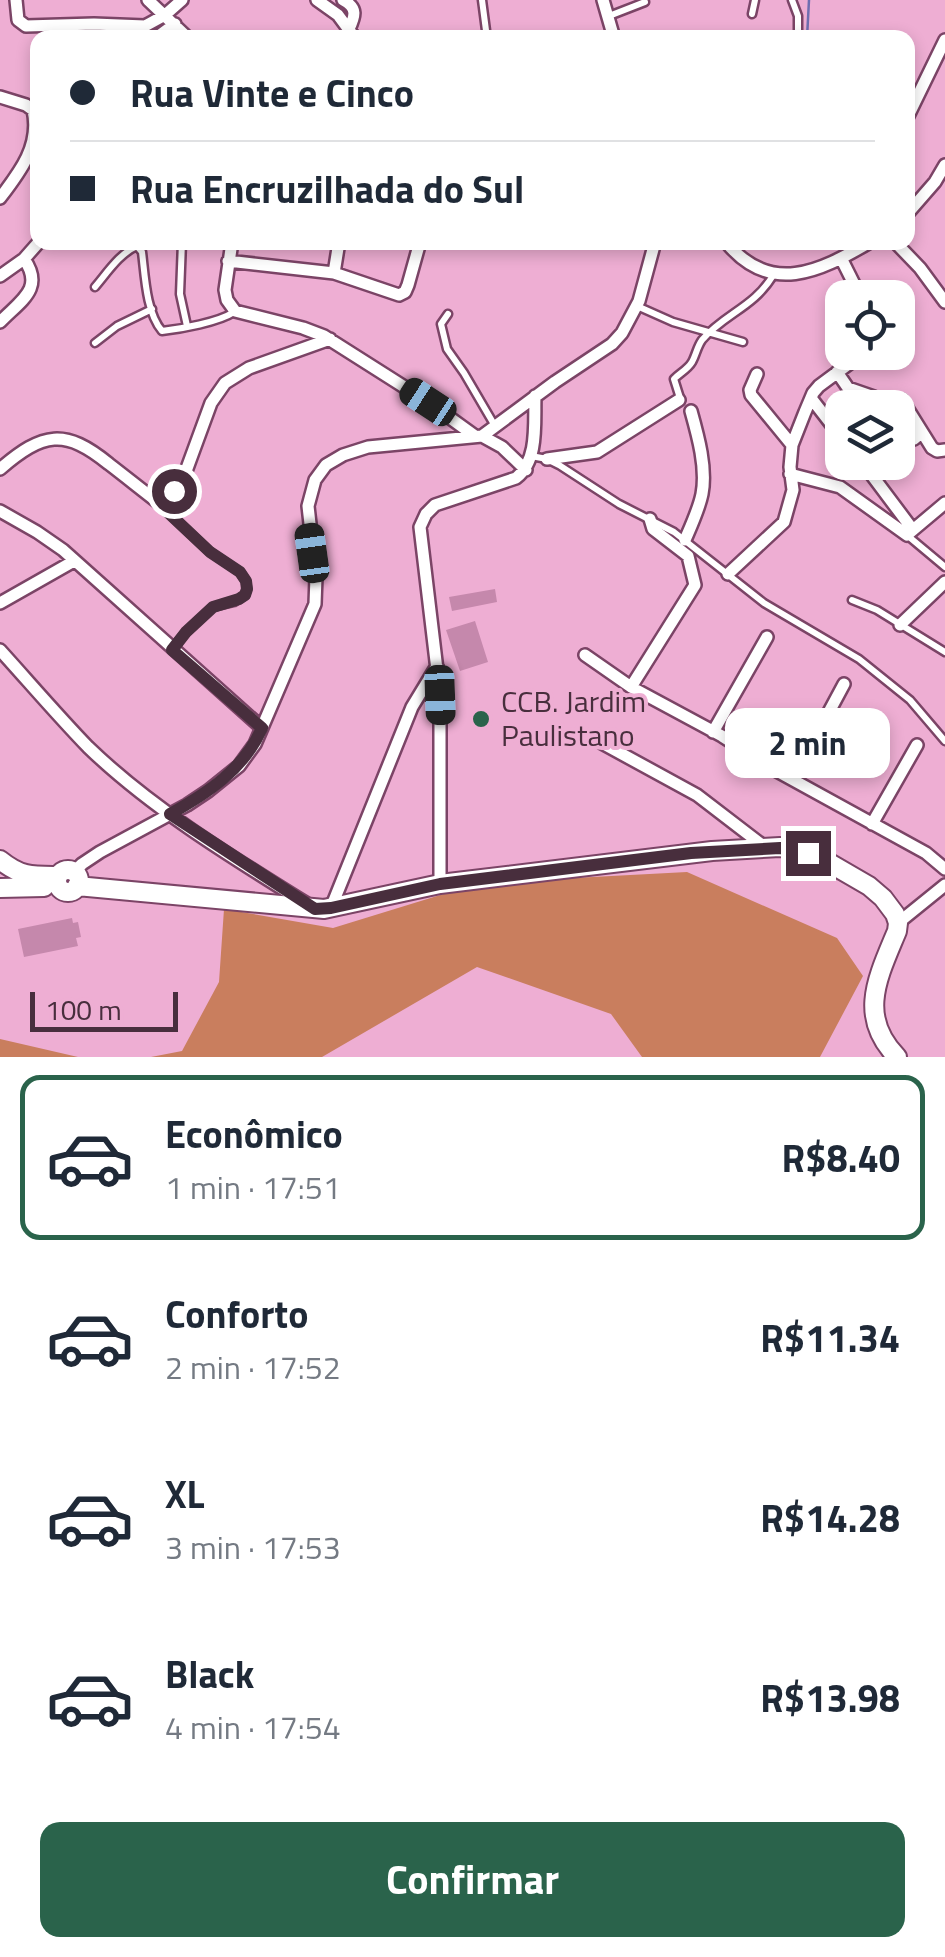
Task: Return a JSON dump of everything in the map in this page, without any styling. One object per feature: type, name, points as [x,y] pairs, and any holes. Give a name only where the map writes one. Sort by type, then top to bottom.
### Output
[{"type":"street","points":[[16,0],[20,23],[33,27],[177,27]]},
{"type":"street","points":[[148,0],[177,27]]},
{"type":"street","points":[[177,27],[182,0]]},
{"type":"street","points":[[317,0],[338,15],[350,30]]},
{"type":"street","points":[[343,0],[355,12],[353,30]]},
{"type":"street","points":[[603,0],[612,30]]},
{"type":"street","points":[[915,102],[945,40]]},
{"type":"street","points":[[0,98],[30,108]]},
{"type":"street","points":[[0,198],[20,171],[30,148]]},
{"type":"street","points":[[915,205],[945,165]]},
{"type":"street","points":[[933,184],[945,194]]},
{"type":"street","points":[[0,276],[31,250]]},
{"type":"street","points":[[230,250],[225,290],[235,311],[330,339],[478,436],[502,447],[526,470]]},
{"type":"street","points":[[334,273],[338,250]]},
{"type":"street","points":[[228,262],[334,273],[393,295],[402,294],[408,285],[418,250]]},
{"type":"street","points":[[67,880],[100,852],[208,791],[250,751],[315,604],[308,506],[310,491],[320,472],[334,459],[368,447],[478,436],[495,426],[612,344],[637,306],[652,250]]},
{"type":"street","points":[[736,250],[750,266],[774,274],[799,272],[847,252],[856,280]]},
{"type":"street","points":[[903,250],[945,302]]},
{"type":"street","points":[[0,322],[31,290],[32,270],[24,259]]},
{"type":"street","points":[[0,470],[30,447],[61,439],[74,440],[158,503],[186,475],[218,391],[249,368],[330,339]]},
{"type":"street","points":[[728,574],[784,522],[793,490],[792,445],[811,398],[840,370]]},
{"type":"street","points":[[837,372],[854,390]]},
{"type":"street","points":[[757,374],[751,396],[792,445]]},
{"type":"street","points":[[440,884],[437,666],[420,534],[422,520],[436,505],[519,477],[526,470],[531,456],[535,396]]},
{"type":"street","points":[[811,398],[825,416]]},
{"type":"street","points":[[547,459],[597,452],[679,400]]},
{"type":"street","points":[[685,540],[703,484],[691,412]]},
{"type":"street","points":[[915,421],[935,450],[945,450]]},
{"type":"street","points":[[915,438],[922,433]]},
{"type":"street","points":[[790,474],[840,486],[910,532]]},
{"type":"street","points":[[874,480],[910,532]]},
{"type":"street","points":[[910,532],[945,504]]},
{"type":"street","points":[[0,511],[37,532],[74,562],[262,728]]},
{"type":"street","points":[[632,687],[695,585],[688,556],[653,529],[650,518]]},
{"type":"street","points":[[0,603],[74,562]]},
{"type":"street","points":[[900,624],[945,582]]},
{"type":"street","points":[[714,732],[768,637]]},
{"type":"street","points":[[0,650],[88,746],[170,814],[323,909]]},
{"type":"street","points":[[585,655],[632,687],[926,853],[945,869]]},
{"type":"street","points":[[323,909],[405,722],[437,666]]},
{"type":"street","points":[[793,779],[844,684]]},
{"type":"street","points":[[589,736],[696,795],[766,848]]},
{"type":"street","points":[[872,824],[917,745]]},
{"type":"street","points":[[0,860],[11,883],[67,880],[323,909],[440,884],[698,852],[798,850],[841,868],[870,886],[883,898],[898,923]]},
{"type":"street","points":[[897,1057],[879,1034],[874,1011],[877,988],[898,923],[945,885]]},
{"type":"lane","points":[[482,0],[485,30]]},
{"type":"lane","points":[[752,14],[754,0]]},
{"type":"lane","points":[[792,0],[798,30]]},
{"type":"lane","points":[[608,17],[644,2]]},
{"type":"lane","points":[[96,287],[129,250]]},
{"type":"lane","points":[[140,250],[158,328],[221,320],[235,311]]},
{"type":"lane","points":[[182,250],[180,294],[187,326]]},
{"type":"lane","points":[[679,400],[674,378],[691,364],[701,341],[749,305],[774,274]]},
{"type":"lane","points":[[637,306],[673,322],[744,342]]},
{"type":"lane","points":[[94,343],[152,310]]},
{"type":"lane","points":[[448,314],[441,324],[447,349],[495,426]]},
{"type":"lane","points":[[531,456],[547,459],[685,540],[764,603],[879,674],[910,700],[945,740]]},
{"type":"lane","points":[[158,503],[210,552],[240,572],[247,589],[239,599],[213,607],[172,650]]},
{"type":"lane","points":[[910,532],[945,567]]},
{"type":"lane","points":[[852,600],[877,610],[945,652]]},
{"type":"shaded area","points":[[687,872],[837,938],[863,976],[820,1057],[642,1057],[611,1014],[477,967],[322,1057],[151,1057],[182,1051],[219,982],[224,909],[333,928],[463,888]]},
{"type":"shaded area","points":[[0,1039],[78,1057],[0,1057]]},
{"type":"building","points":[[495,589],[497,602],[452,611],[449,597]]},
{"type":"building","points":[[475,621],[488,662],[460,671],[446,630]]},
{"type":"building","points":[[72,918],[73,923],[78,922],[78,946],[24,957],[18,929]]},
{"type":"waterway","points":[[807,30],[809,0]]},
{"type":"place","name":"CCB. Jardim Paulistano","points":[[481,719]]},
{"type":"route","points":[[174,491],[158,503],[210,552],[240,572],[247,589],[234,602],[213,607],[172,650],[262,728],[238,766],[208,791],[170,814],[315,909],[440,884],[691,853],[780,848],[808,853]]}]
